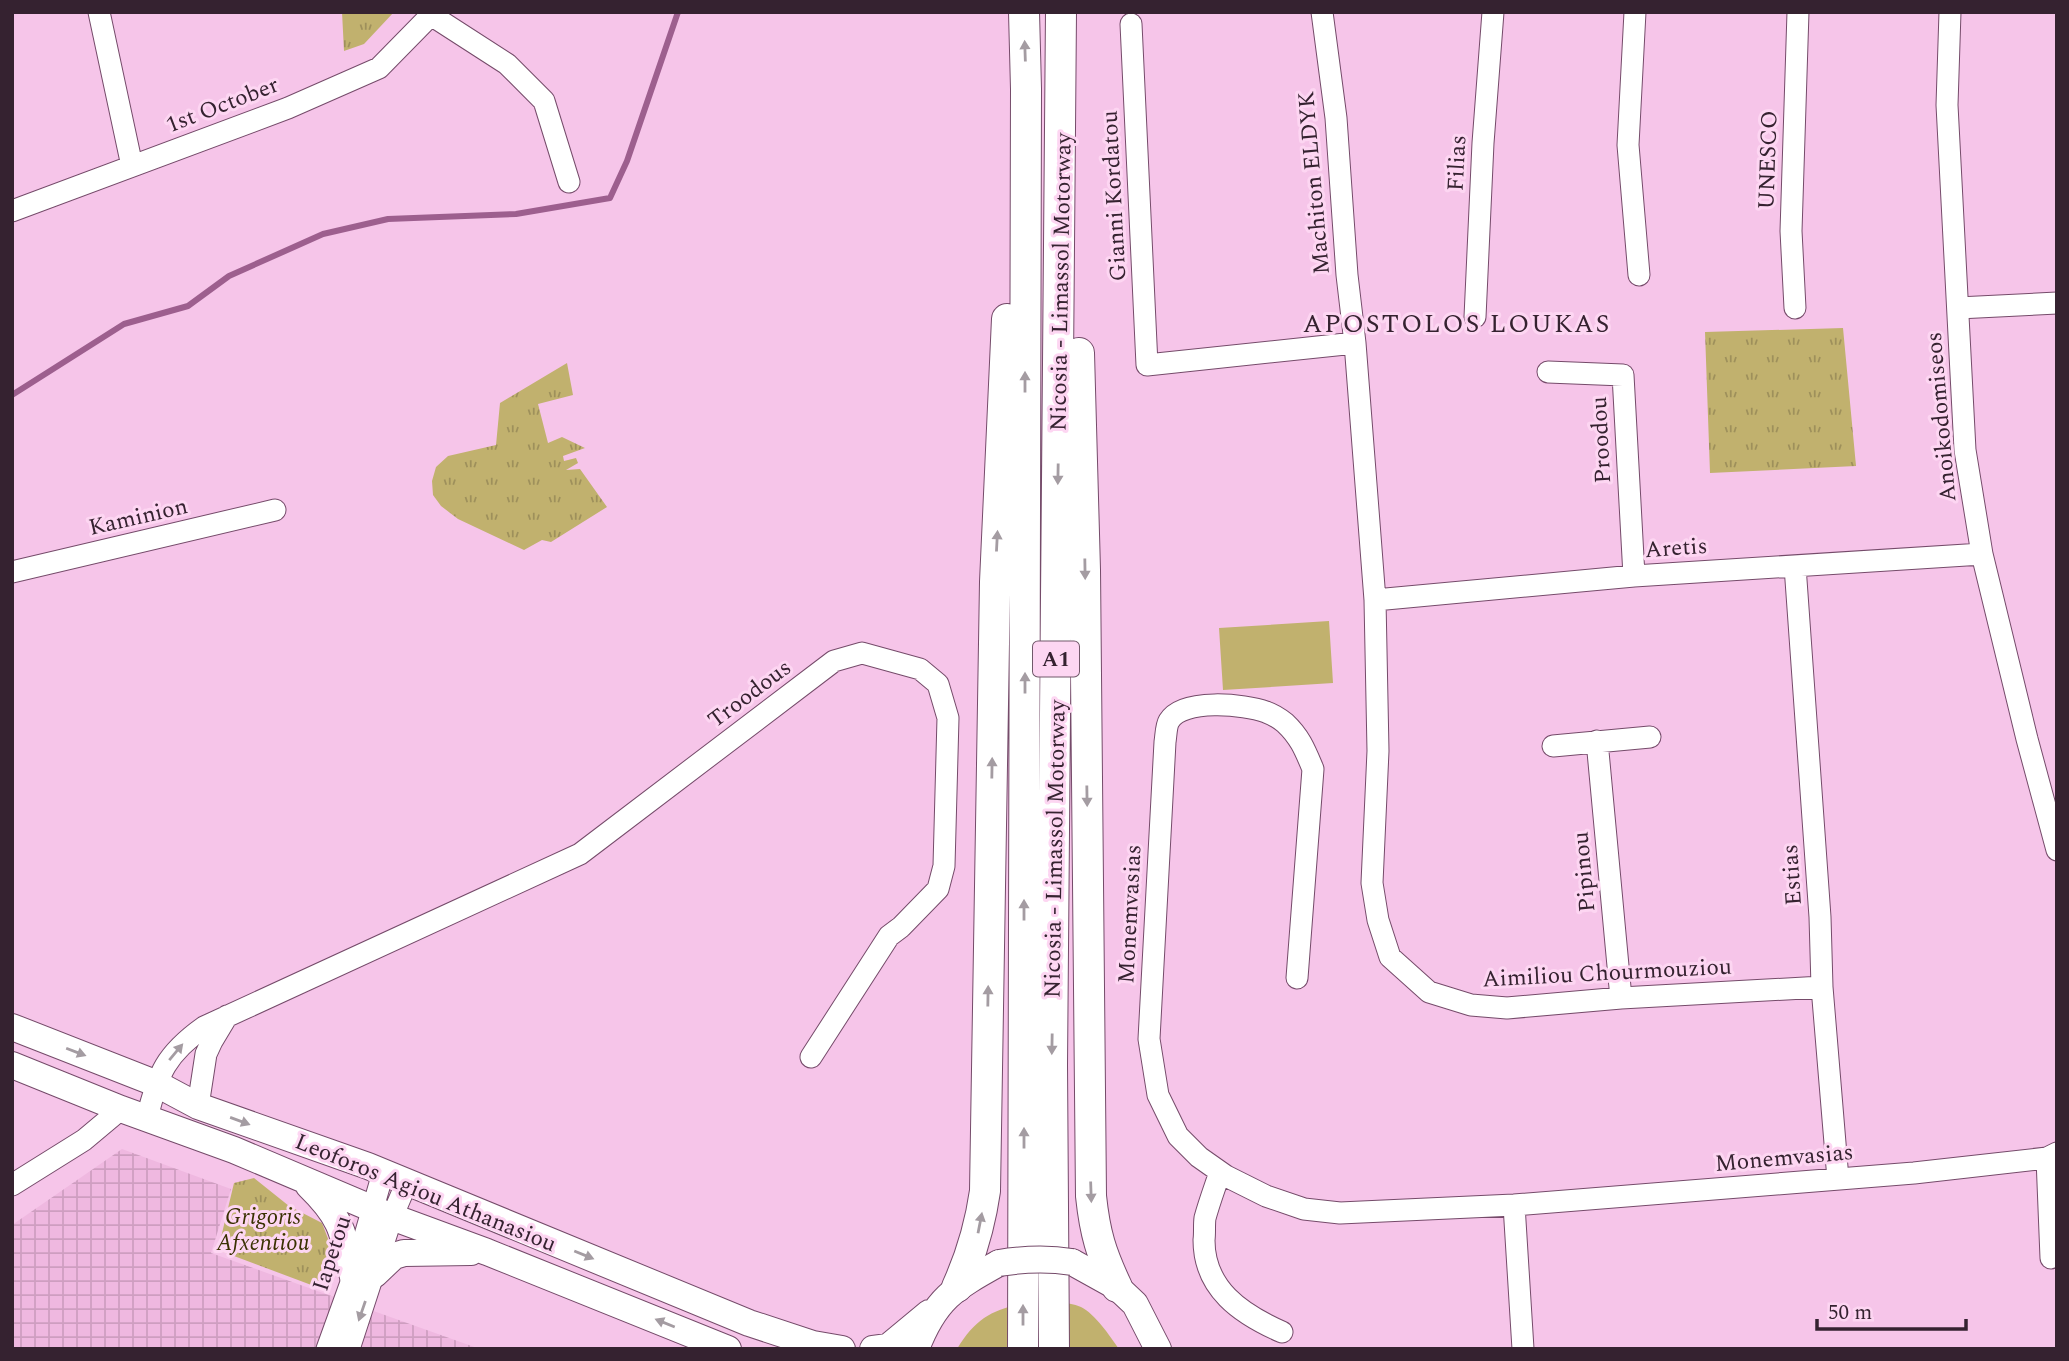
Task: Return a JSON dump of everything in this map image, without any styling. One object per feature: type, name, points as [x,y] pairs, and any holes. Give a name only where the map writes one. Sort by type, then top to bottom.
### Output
[{"type":"highway","name":"Nicosia - Limassol Motorway","points":[[1023,1349],[1024,12]]},
{"type":"highway","name":"Nicosia - Limassol Motorway","points":[[1054,1349],[1052,1065],[1061,12]]},
{"type":"highway","points":[[1062,87],[1078,336],[1085,570],[1091,1196],[1095,1229],[1117,1287]]},
{"type":"highway","points":[[948,1296],[969,1262],[979,1228],[985,1191],[995,582],[1005,346],[1026,89]]},
{"type":"main road","name":"Leoforos Agiou Athanasiou","points":[[12,1027],[155,1083],[198,1106],[395,1178],[749,1323],[813,1344],[842,1349]]},
{"type":"main road","name":"Leoforos Agiou Athanasiou","points":[[12,1065],[121,1109],[234,1150],[382,1213],[487,1252],[728,1349]]},
{"type":"main road","points":[[302,1180],[331,1209],[364,1275],[394,1256],[404,1253],[487,1252]]},
{"type":"main road","points":[[873,1349],[888,1347],[948,1296],[999,1263],[1025,1259],[1072,1262],[1117,1287],[1135,1304],[1158,1349]]},
{"type":"main road","points":[[916,1349],[926,1325],[948,1296]]},
{"type":"main road","points":[[1144,1323],[1179,1349]]},
{"type":"street","points":[[99,12],[132,166]]},
{"type":"street","name":"Machiton ELDYK","points":[[1322,12],[1336,117],[1375,600]]},
{"type":"street","name":"Filias","points":[[1475,317],[1483,143],[1493,12]]},
{"type":"street","points":[[1635,12],[1628,145],[1639,275]]},
{"type":"street","name":"UNESCO","points":[[1795,309],[1791,231],[1798,12]]},
{"type":"street","name":"Anoikodomiseos","points":[[1950,12],[1947,105],[1965,450],[1982,554],[2055,838]]},
{"type":"street","points":[[431,14],[507,64],[544,101],[569,182]]},
{"type":"street","name":"1st October","points":[[12,211],[288,108],[379,68],[431,14]]},
{"type":"street","name":"Gianni Kordatou","points":[[1131,24],[1147,365],[1355,343]]},
{"type":"street","points":[[1958,308],[2057,303]]},
{"type":"street","name":"Proodou","points":[[1548,372],[1623,375],[1633,576]]},
{"type":"street","name":"Kaminion","points":[[12,572],[275,510]]},
{"type":"street","name":"Aretis","points":[[1375,600],[1633,576],[1982,554]]},
{"type":"street","name":"Estias","points":[[1795,566],[1821,916],[1822,987],[1838,1179]]},
{"type":"street","name":"Aimiliou Chourmouziou","points":[[1375,600],[1378,751],[1371,883],[1378,920],[1390,957],[1429,992],[1471,1005],[1507,1008],[1621,998],[1822,987]]},
{"type":"street","name":"Troodous","points":[[147,1118],[155,1083],[173,1052],[204,1027],[580,854],[834,661],[862,653],[920,669],[938,684],[948,718],[944,866],[938,889],[909,920],[889,936],[811,1057]]},
{"type":"street","name":"Monemvasias","points":[[1297,978],[1313,769],[1303,742],[1268,712],[1202,704],[1181,709],[1168,721],[1165,742],[1149,1039],[1158,1094],[1178,1136],[1199,1157],[1220,1172],[1266,1195],[1304,1209],[1340,1213],[1514,1205],[1914,1173],[2052,1155]]},
{"type":"street","points":[[1553,746],[1650,737]]},
{"type":"street","name":"Pipinou","points":[[1597,741],[1621,998]]},
{"type":"street","points":[[198,1106],[206,1054],[229,1014]]},
{"type":"street","points":[[12,1185],[84,1140],[121,1109]]},
{"type":"street","points":[[2052,1155],[2052,1258]]},
{"type":"street","points":[[1220,1172],[1205,1220],[1204,1255],[1216,1285],[1238,1307],[1263,1324],[1282,1332]]},
{"type":"street","name":"Iapetou","points":[[349,1349],[364,1275],[395,1178]]},
{"type":"street","points":[[1514,1205],[1523,1349]]},
{"type":"street","name":"Iapetou","points":[[327,1349],[364,1275]]},
{"type":"shaded area","points":[[122,1149],[231,1189],[211,1253],[480,1349],[12,1349],[12,1225]]},
{"type":"green space","points":[[342,12],[394,12],[364,44],[344,51]]},
{"type":"green space","points":[[1843,328],[1856,466],[1710,473],[1705,332]]},
{"type":"green space","points":[[567,363],[573,395],[538,404],[548,443],[562,437],[585,448],[563,456],[564,461],[576,458],[578,463],[566,470],[580,469],[607,507],[551,542],[542,540],[524,550],[458,519],[441,506],[433,495],[432,481],[436,467],[448,456],[496,445],[500,403]]},
{"type":"green space","points":[[1329,621],[1333,683],[1223,690],[1219,628]]},
{"type":"green space","name":"Grigoris Afxentiou","points":[[254,1178],[289,1206],[322,1223],[330,1244],[328,1272],[322,1289],[218,1250],[234,1183]]},
{"type":"green space","points":[[1035,1301],[1081,1307],[1097,1320],[1119,1349],[957,1349],[981,1320],[1000,1310]]},
{"type":"waterway","points":[[12,395],[124,324],[188,306],[229,276],[323,234],[388,219],[516,214],[610,198],[627,161],[678,12]]},
{"type":"district","name":"APOSTOLOS LOUKAS","points":[[1457,323]]}]
